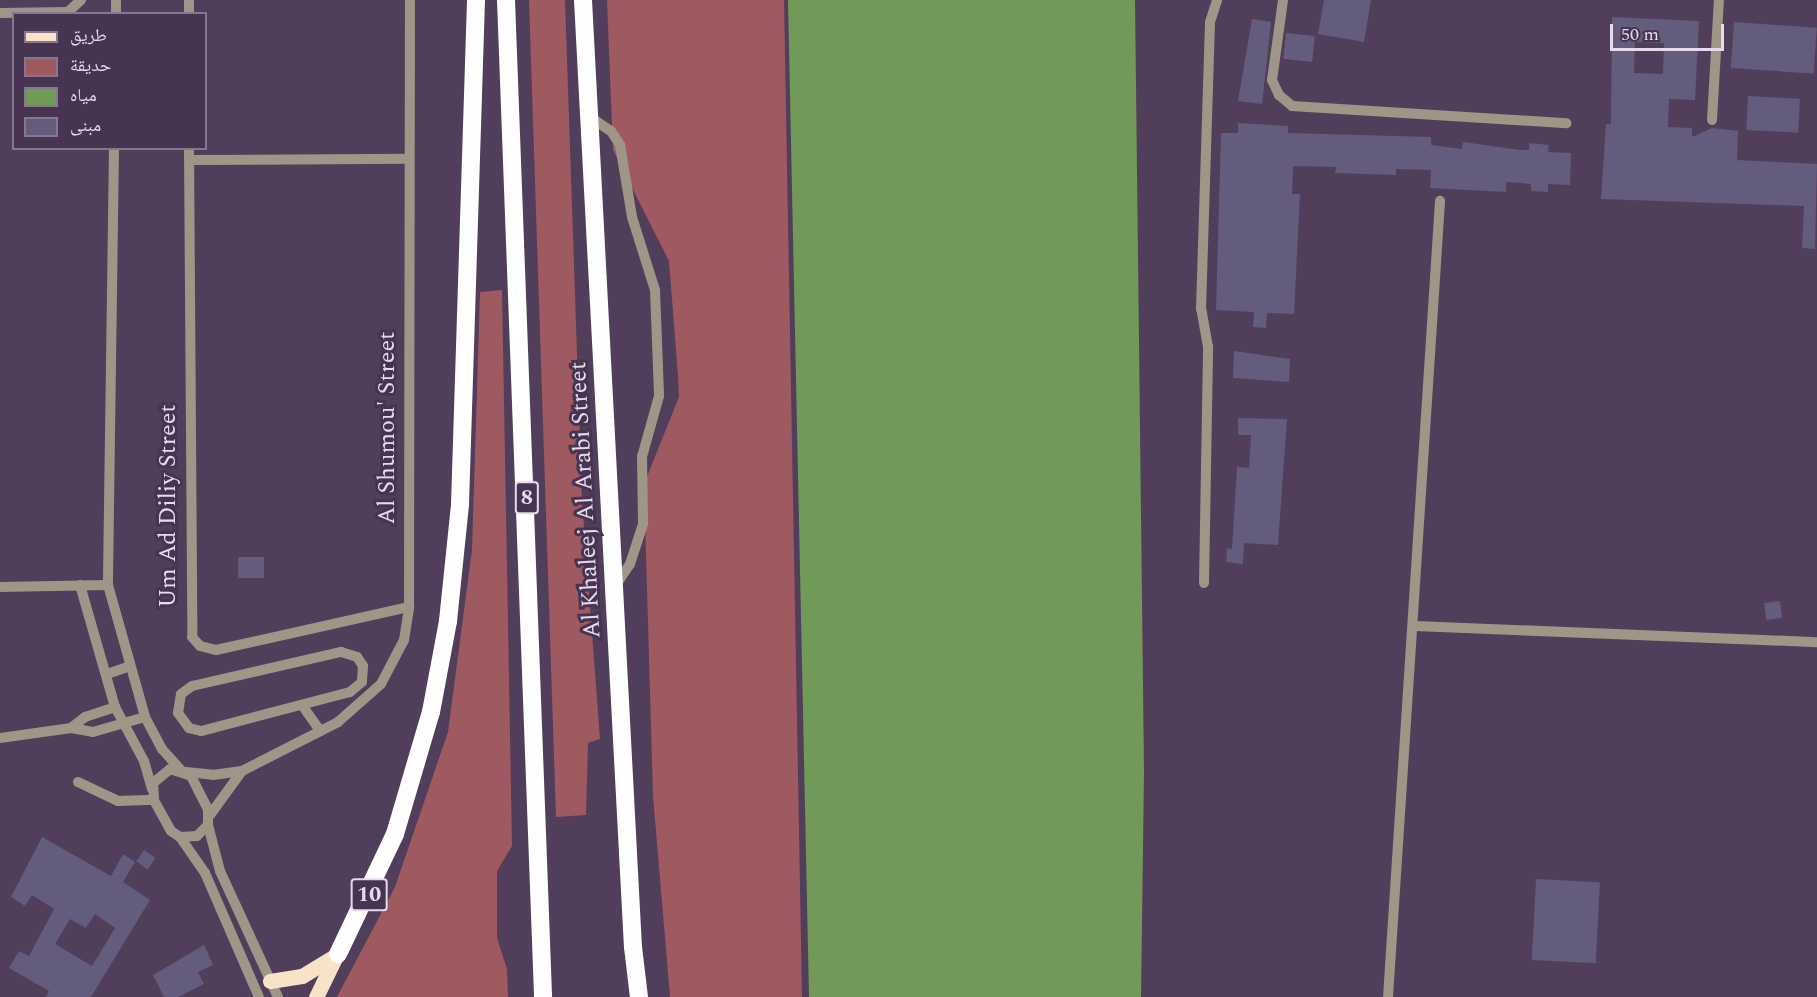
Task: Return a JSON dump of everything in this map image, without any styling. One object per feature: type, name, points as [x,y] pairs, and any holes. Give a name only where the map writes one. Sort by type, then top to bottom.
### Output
[{"type":"highway","name":"10","points":[[338,954],[395,834],[431,712],[460,504],[476,0]]},
{"type":"highway","name":"8","points":[[506,0],[543,997]]},
{"type":"highway","name":"Al Khaleej Al Arabi Street","points":[[583,0],[633,947],[639,997]]},
{"type":"highway","points":[[632,997],[633,947]]},
{"type":"main road","points":[[270,981],[302,976],[338,954]]},
{"type":"main road","name":"10","points":[[316,997],[338,954]]},
{"type":"street","points":[[68,12],[81,0]]},
{"type":"street","name":"Al Shumou' Street","points":[[184,771],[213,775],[242,771],[320,731],[354,711],[381,684],[398,656],[409,607],[410,0]]},
{"type":"street","points":[[1204,584],[1208,347],[1201,309],[1210,22],[1217,0]]},
{"type":"street","points":[[1283,0],[1272,80],[1279,96],[1292,106],[1566,123]]},
{"type":"street","points":[[1712,120],[1719,0]]},
{"type":"street","points":[[590,117],[611,131],[620,145],[632,217],[656,290],[659,396],[642,457],[643,524],[630,564],[615,585]]},
{"type":"street","points":[[114,150],[108,585],[145,717],[162,749],[184,771],[209,820],[218,866],[278,997]]},
{"type":"street","points":[[189,154],[409,159]]},
{"type":"street","name":"Um Ad Diliy Street","points":[[189,154],[192,636],[200,646],[216,650],[409,607]]},
{"type":"street","points":[[1388,997],[1415,626],[1440,201]]},
{"type":"street","points":[[80,585],[122,724],[144,761],[153,794],[168,827],[180,837],[205,873],[259,997]]},
{"type":"street","points":[[0,587],[108,585]]},
{"type":"street","points":[[1415,626],[1817,642]]},
{"type":"street","points":[[364,671],[355,690],[201,731],[184,724],[177,706],[181,694],[192,686],[341,652],[357,657],[364,671],[381,684]]},
{"type":"street","points":[[107,674],[130,666]]},
{"type":"street","points":[[302,705],[320,731]]},
{"type":"street","points":[[71,728],[85,717],[115,707]]},
{"type":"street","points":[[0,738],[71,728],[93,732],[145,717]]},
{"type":"street","points":[[153,794],[160,774],[184,771]]},
{"type":"street","name":"Al Shumou' Street","points":[[209,820],[242,771]]},
{"type":"street","points":[[78,782],[118,801],[153,794]]},
{"type":"street","points":[[180,837],[196,836],[209,820]]},
{"type":"green space","points":[[529,0],[565,0],[582,501],[600,739],[588,743],[586,815],[556,817]]},
{"type":"green space","points":[[607,0],[784,0],[802,997],[670,997],[653,796],[644,484],[679,397],[678,376],[669,261],[613,150]]},
{"type":"green space","points":[[502,290],[512,846],[497,871],[497,938],[507,969],[508,997],[337,997],[395,887],[448,732],[472,550],[480,292]]},
{"type":"water","points":[[788,0],[1135,0],[1144,772],[1141,997],[809,997]]},
{"type":"building","points":[[1324,0],[1371,0],[1364,42],[1318,34]]},
{"type":"building","points":[[1612,17],[1699,21],[1695,100],[1669,99],[1668,127],[1692,128],[1692,137],[1712,128],[1738,131],[1737,160],[1817,164],[1815,249],[1802,248],[1804,206],[1601,199],[1606,124],[1611,124]],"holes":[[[1635,42],[1664,43],[1663,74],[1634,73]]]},
{"type":"building","points":[[1252,19],[1271,22],[1262,104],[1238,101]]},
{"type":"building","points":[[1734,22],[1817,28],[1814,74],[1731,68]]},
{"type":"building","points":[[1286,33],[1315,36],[1312,62],[1283,59]]},
{"type":"building","points":[[1748,96],[1800,99],[1798,133],[1746,130]]},
{"type":"building","points":[[1238,123],[1288,126],[1288,133],[1431,137],[1431,145],[1462,149],[1463,142],[1520,150],[1529,150],[1529,143],[1549,145],[1548,152],[1571,153],[1570,185],[1548,184],[1548,192],[1531,191],[1531,184],[1506,182],[1506,192],[1430,188],[1431,170],[1396,169],[1396,175],[1335,173],[1336,167],[1293,166],[1292,194],[1300,194],[1294,314],[1267,313],[1266,328],[1253,327],[1254,312],[1216,310],[1221,133],[1238,133]]},
{"type":"building","points":[[1234,351],[1290,359],[1289,382],[1233,378]]},
{"type":"building","points":[[1238,418],[1287,419],[1278,545],[1244,543],[1243,564],[1226,562],[1227,548],[1232,549],[1237,467],[1249,468],[1251,435],[1238,435]]},
{"type":"building","points":[[238,557],[264,557],[264,578],[238,578]]},
{"type":"building","points":[[1780,601],[1782,618],[1766,620],[1764,603]]},
{"type":"building","points":[[42,837],[111,876],[123,854],[135,862],[123,882],[150,900],[91,997],[46,997],[49,991],[9,968],[19,951],[29,956],[54,909],[32,895],[25,906],[11,897]],"holes":[[[95,914],[115,928],[92,966],[55,944],[70,919],[86,928]]]},
{"type":"building","points":[[144,850],[156,858],[148,869],[136,862]]},
{"type":"building","points":[[1536,879],[1600,882],[1596,963],[1532,960]]},
{"type":"building","points":[[204,945],[213,965],[198,972],[204,984],[178,997],[164,997],[153,975]]}]
